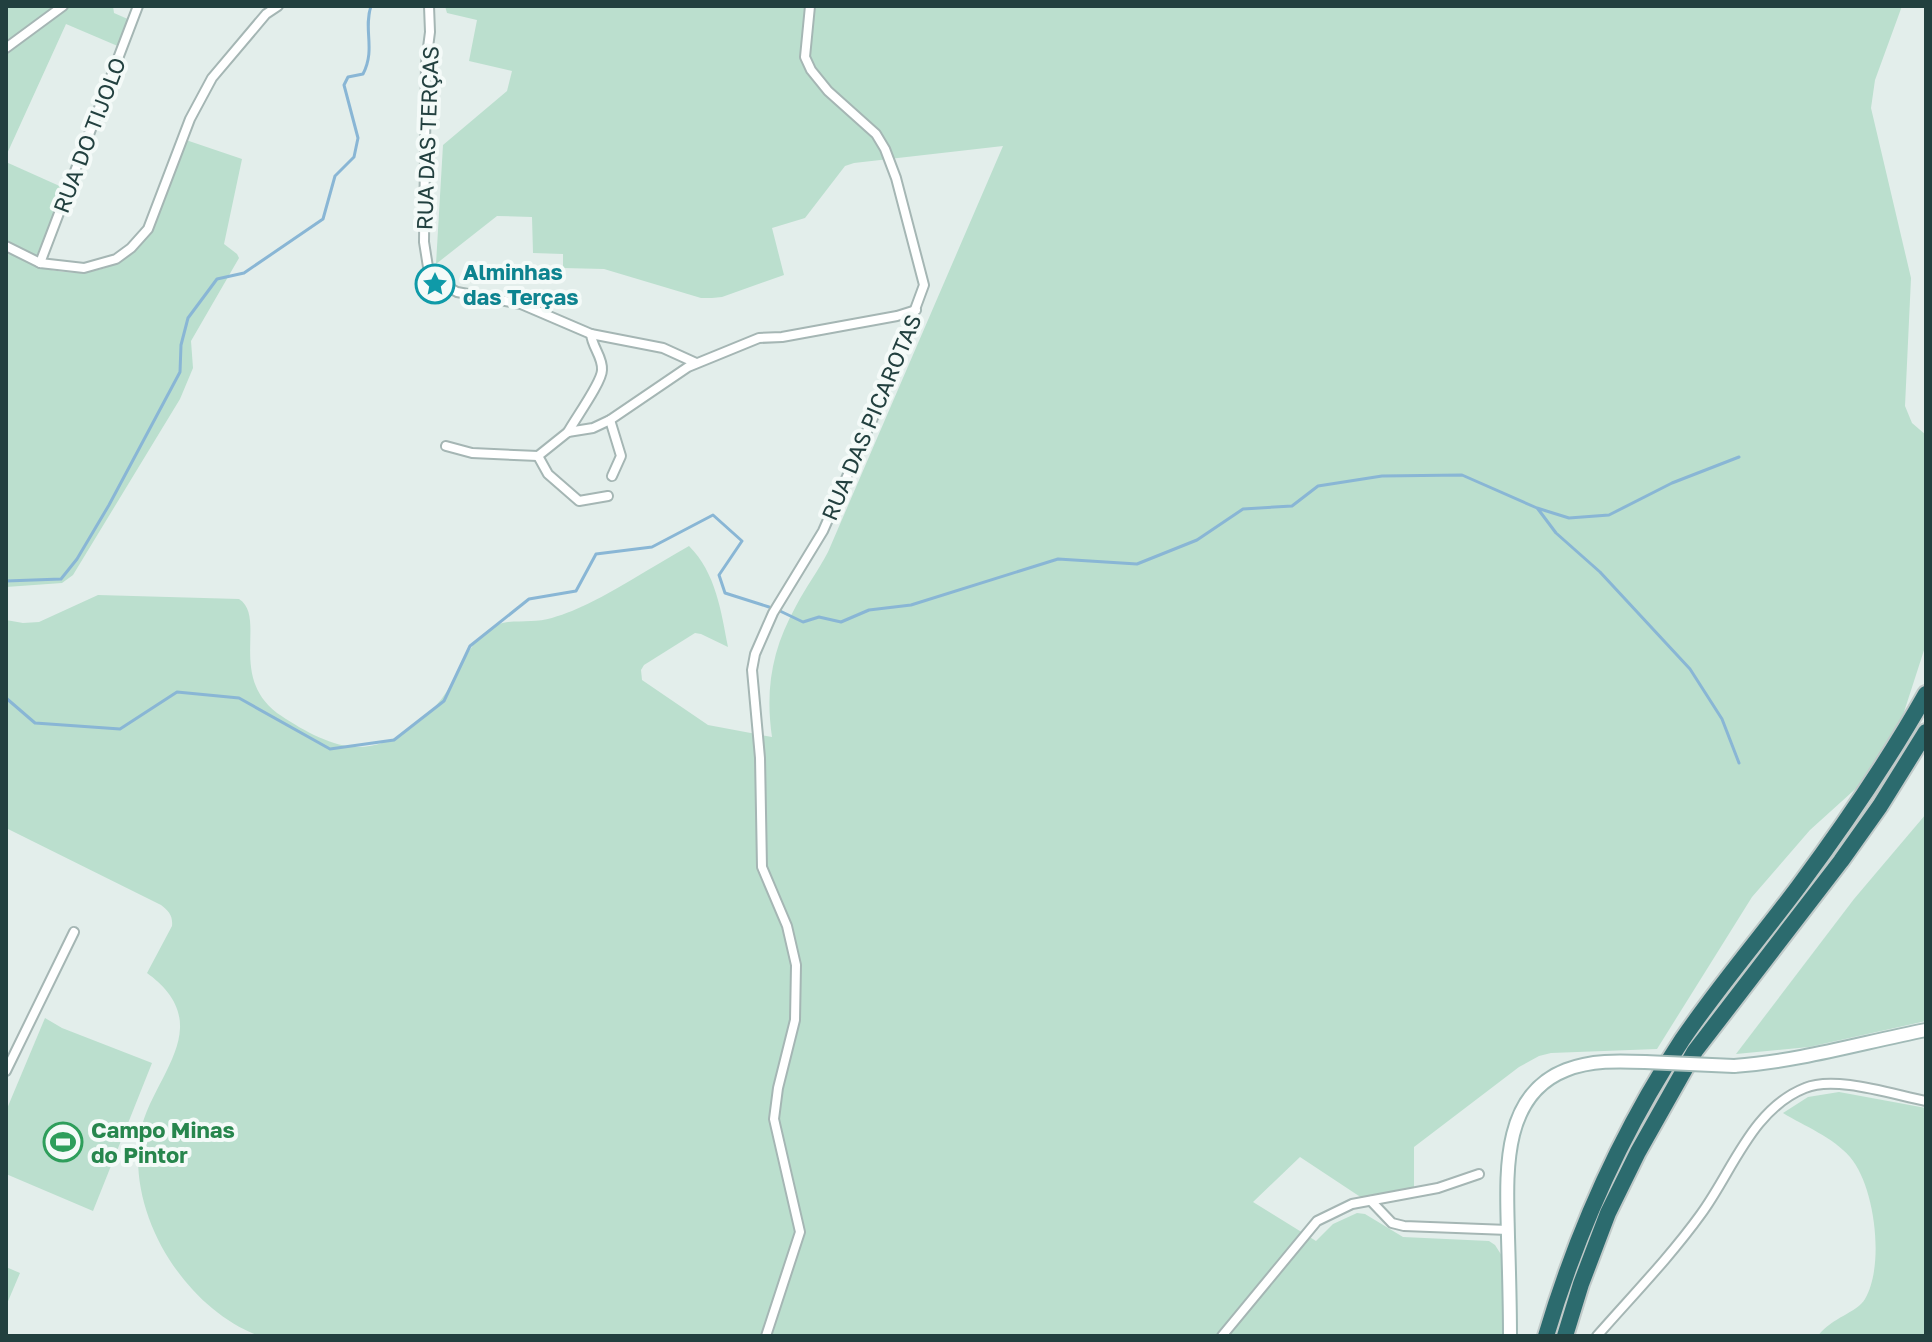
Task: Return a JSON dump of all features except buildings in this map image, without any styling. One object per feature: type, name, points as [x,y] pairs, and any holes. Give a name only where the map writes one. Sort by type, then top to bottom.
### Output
[{"type":"highway","points":[[1546,1336],[1563,1278],[1591,1210],[1653,1088],[1683,1040],[1862,798],[1926,694]]},
{"type":"highway","points":[[1565,1336],[1608,1213],[1638,1152],[1695,1051],[1841,861],[1926,732]]},
{"type":"main road","points":[[1510,1336],[1506,1173],[1510,1141],[1518,1117],[1531,1095],[1548,1079],[1583,1064],[1610,1061],[1734,1066],[1811,1057],[1926,1030]]},
{"type":"street","points":[[6,48],[63,6]]},
{"type":"street","name":"RUA DO TIJOLO","points":[[40,263],[138,6]]},
{"type":"street","points":[[6,246],[40,263],[84,268],[116,259],[131,248],[148,229],[190,119],[212,78],[266,10],[278,6]]},
{"type":"street","name":"RUA DAS TERÇAS","points":[[429,6],[424,242],[428,267],[435,280],[457,292],[521,304],[591,334],[663,348],[696,363]]},
{"type":"street","name":"RUA DAS PICAROTAS","points":[[766,1336],[800,1232],[774,1119],[778,1088],[795,1020],[796,965],[787,926],[762,867],[760,758],[752,670],[755,654],[773,613],[823,531],[886,388],[924,285],[896,178],[885,149],[876,134],[828,91],[805,57],[810,6]]},
{"type":"street","points":[[568,432],[593,428],[610,420],[696,363],[759,338],[782,337],[916,310]]},
{"type":"street","points":[[446,446],[472,453],[538,456],[568,432],[599,383],[603,371],[591,334]]},
{"type":"street","points":[[610,420],[621,456],[612,476]]},
{"type":"street","points":[[538,456],[548,474],[579,501],[608,496]]},
{"type":"street","points":[[6,1071],[74,932]]},
{"type":"street","points":[[1597,1336],[1703,1212],[1757,1126],[1779,1104],[1806,1087],[1833,1083],[1926,1101]]},
{"type":"street","points":[[1222,1336],[1317,1221],[1352,1204],[1438,1188],[1479,1174]]},
{"type":"street","points":[[1371,1201],[1392,1223],[1404,1226],[1508,1230]]},
{"type":"green space","points":[[6,6],[113,6],[114,13],[130,20],[120,47],[66,24],[6,156]]},
{"type":"green space","points":[[445,6],[1902,6],[1875,80],[1871,108],[1911,278],[1905,406],[1912,423],[1926,435],[1926,644],[1904,712],[1892,738],[1862,783],[1810,830],[1752,897],[1657,1049],[1551,1053],[1519,1067],[1414,1147],[1414,1190],[1362,1198],[1300,1157],[1253,1202],[1316,1241],[1333,1224],[1357,1213],[1365,1214],[1403,1237],[1489,1241],[1502,1256],[1506,1336],[259,1336],[231,1322],[206,1303],[184,1279],[165,1252],[151,1223],[142,1192],[138,1161],[145,1117],[169,1066],[180,1028],[175,1003],[147,973],[172,926],[172,919],[161,905],[6,828],[6,620],[39,622],[98,595],[239,599],[247,608],[250,619],[251,665],[254,682],[262,698],[277,713],[314,735],[344,746],[368,746],[396,737],[421,721],[441,700],[473,646],[486,631],[508,622],[536,621],[572,611],[689,546],[711,580],[728,647],[695,633],[644,665],[642,680],[708,725],[772,737],[770,686],[781,638],[828,552],[1003,146],[845,166],[805,218],[772,228],[784,275],[722,297],[701,298],[604,269],[563,268],[563,254],[533,253],[532,217],[497,216],[436,264],[443,145],[507,91],[512,71],[469,61],[477,20],[447,13]]},
{"type":"green space","points":[[186,140],[242,159],[224,244],[239,258],[191,341],[193,368],[180,399],[73,575],[62,583],[6,587],[6,162],[64,188],[33,265],[64,272],[95,271],[123,260],[146,238],[163,204]]},
{"type":"green space","points":[[1926,814],[1926,1021],[1809,1047],[1736,1054],[1854,899]]},
{"type":"green space","name":"Campo Minas do Pintor","points":[[45,1018],[62,1028],[152,1063],[93,1211],[6,1174],[6,1111]]},
{"type":"green space","points":[[1839,1092],[1926,1108],[1926,1336],[1818,1336],[1865,1299],[1875,1267],[1871,1206],[1859,1170],[1850,1157],[1827,1138],[1783,1113],[1808,1097]]},
{"type":"green space","points":[[6,1267],[20,1273],[6,1306]]},
{"type":"waterway","points":[[6,581],[61,579],[77,559],[180,372],[181,345],[188,318],[217,279],[244,273],[323,219],[335,176],[354,157],[358,138],[344,85],[348,77],[363,74],[367,65],[371,6]]},
{"type":"waterway","points":[[780,611],[803,622],[819,617],[841,622],[869,610],[911,605],[1058,559],[1137,564],[1197,540],[1243,509],[1292,506],[1318,486],[1382,476],[1462,475],[1537,508],[1569,518],[1609,515],[1672,483],[1739,457]]},
{"type":"waterway","points":[[1538,509],[1556,533],[1600,572],[1690,669],[1722,719],[1739,763]]},
{"type":"waterway","points":[[6,698],[35,723],[120,729],[177,692],[239,698],[330,749],[394,740],[444,701],[470,646],[529,599],[576,591],[596,554],[652,547],[713,515],[742,541],[719,575],[725,593],[769,607]]},
{"type":"place","name":"Alminhas das Terças","points":[[435,284]]},
{"type":"place","name":"Campo Minas do Pintor","points":[[63,1142]]}]
